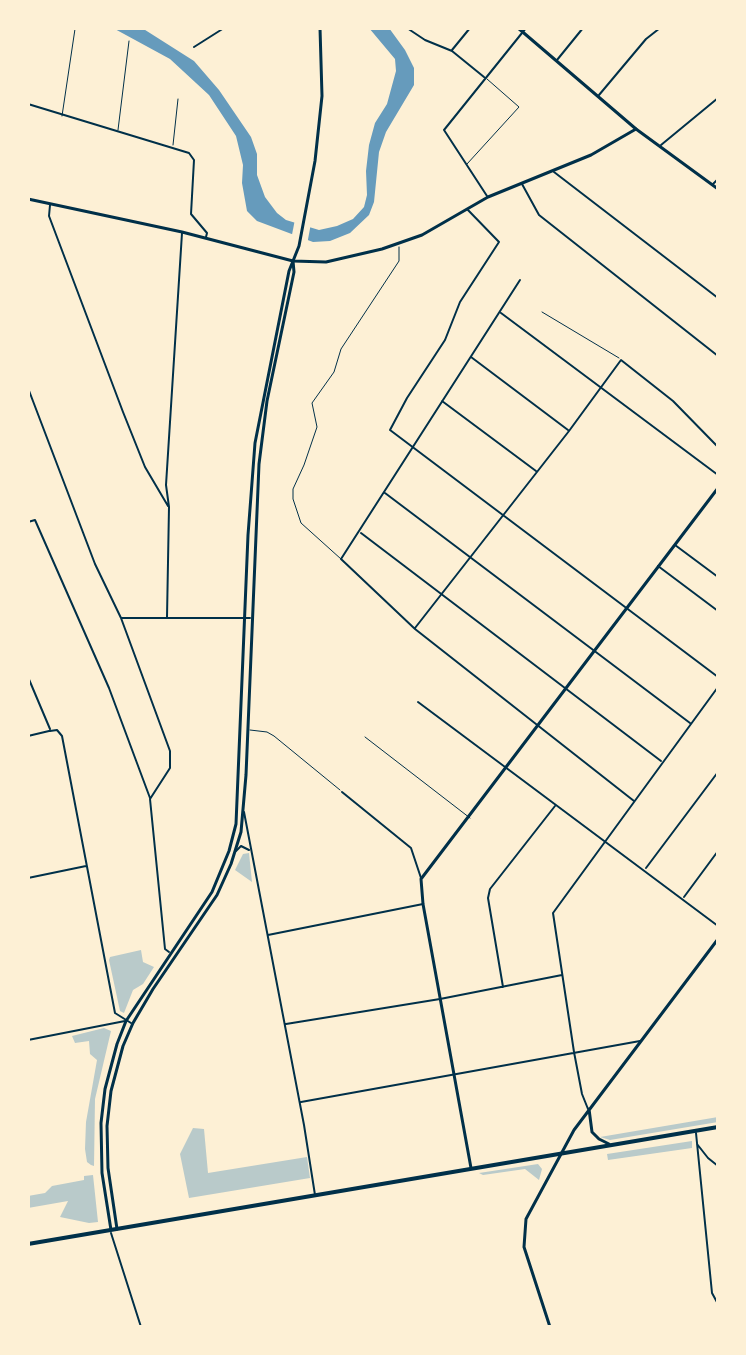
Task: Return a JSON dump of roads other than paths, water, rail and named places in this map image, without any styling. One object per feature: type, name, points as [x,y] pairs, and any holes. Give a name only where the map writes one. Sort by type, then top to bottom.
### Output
[{"type":"highway","points":[[28,1244],[718,1127]]},
{"type":"main road","points":[[114,1229],[102,1173],[102,1115],[112,1063],[126,1021],[217,883],[236,824],[248,535],[256,434],[286,285],[299,246],[312,174],[322,96],[320,28]]},
{"type":"main road","points":[[518,28],[636,129],[718,189]]},
{"type":"main road","points":[[28,199],[182,232],[293,261],[339,260],[422,235],[488,197],[591,155],[636,129]]},
{"type":"main road","points":[[114,1229],[108,1168],[108,1110],[115,1074],[133,1023],[217,895],[236,851],[244,811],[261,444],[294,272],[293,261]]},
{"type":"main road","points":[[471,1170],[421,879],[718,488]]},
{"type":"main road","points":[[550,1327],[526,1258],[523,1238],[526,1219],[559,1156],[589,1109],[718,939]]},
{"type":"main road","points":[[589,1109],[592,1132],[614,1146]]},
{"type":"street","points":[[194,47],[224,28]]},
{"type":"street","points":[[452,51],[470,28]]},
{"type":"street","points":[[556,61],[583,28]]},
{"type":"street","points":[[598,96],[646,39],[660,28]]},
{"type":"street","points":[[410,29],[425,40],[452,51],[485,78]]},
{"type":"street","points":[[488,197],[444,130],[524,30]]},
{"type":"street","points":[[660,146],[718,98]]},
{"type":"street","points":[[28,104],[192,155],[191,214],[207,233],[206,238]]},
{"type":"street","points":[[552,170],[718,298]]},
{"type":"street","points":[[712,184],[718,179]]},
{"type":"street","points":[[521,182],[539,215],[718,356]]},
{"type":"street","points":[[50,203],[49,216],[117,397],[145,467],[169,507]]},
{"type":"street","points":[[466,209],[499,242],[460,302],[445,340],[390,430],[718,677]]},
{"type":"street","points":[[167,617],[169,507],[166,485],[182,232]]},
{"type":"street","points":[[520,280],[341,559],[415,629],[634,801]]},
{"type":"street","points":[[500,313],[718,475]]},
{"type":"street","points":[[471,357],[569,431]]},
{"type":"street","points":[[415,629],[621,360],[673,401],[718,447]]},
{"type":"street","points":[[28,388],[95,564],[121,618],[170,751],[170,768],[150,799]]},
{"type":"street","points":[[442,401],[537,472]]},
{"type":"street","points":[[384,493],[691,723]]},
{"type":"street","points":[[28,522],[35,520],[109,688],[150,799],[165,949],[171,954]]},
{"type":"street","points":[[360,532],[662,761]]},
{"type":"street","points":[[674,545],[718,577]]},
{"type":"street","points":[[658,566],[718,611]]},
{"type":"street","points":[[121,618],[251,618]]},
{"type":"street","points":[[28,677],[50,731]]},
{"type":"street","points":[[589,1109],[582,1094],[574,1052],[553,913],[718,687]]},
{"type":"street","points":[[418,702],[718,926]]},
{"type":"street","points":[[28,736],[57,730],[62,736],[115,1013],[133,1023]]},
{"type":"street","points":[[645,869],[718,772]]},
{"type":"street","points":[[342,792],[411,848],[421,879]]},
{"type":"street","points":[[503,987],[488,898],[490,889],[556,805]]},
{"type":"street","points":[[244,811],[315,1196]]},
{"type":"street","points":[[236,851],[245,846],[250,851]]},
{"type":"street","points":[[683,898],[718,851]]},
{"type":"street","points":[[28,878],[87,866]]},
{"type":"street","points":[[267,935],[423,904]]},
{"type":"street","points":[[285,1024],[562,975]]},
{"type":"street","points":[[28,1040],[126,1021]]},
{"type":"street","points":[[300,1102],[640,1041]]},
{"type":"street","points":[[695,1131],[712,1293],[718,1304]]},
{"type":"street","points":[[697,1143],[718,1166]]},
{"type":"street","points":[[114,1229],[141,1327]]},
{"type":"lane","points":[[62,116],[75,29]]},
{"type":"lane","points":[[118,132],[129,41]]},
{"type":"lane","points":[[467,164],[519,107],[485,78]]},
{"type":"lane","points":[[172,148],[178,99]]},
{"type":"lane","points":[[341,559],[301,523],[295,509],[293,489],[317,427],[312,403],[334,372],[341,349],[399,261],[398,244]]},
{"type":"lane","points":[[542,312],[621,360]]},
{"type":"lane","points":[[247,729],[274,736],[342,792]]},
{"type":"lane","points":[[365,737],[470,818]]},
{"type":"water","points":[[113,28],[142,28],[194,61],[219,90],[251,137],[257,154],[257,175],[265,197],[286,220],[319,230],[353,219],[364,207],[369,145],[375,123],[387,104],[396,71],[395,59],[369,28],[389,28],[414,68],[414,85],[386,132],[379,152],[374,202],[369,215],[350,233],[330,241],[313,242],[257,221],[247,211],[242,183],[243,165],[236,136],[209,95],[170,59]]}]
